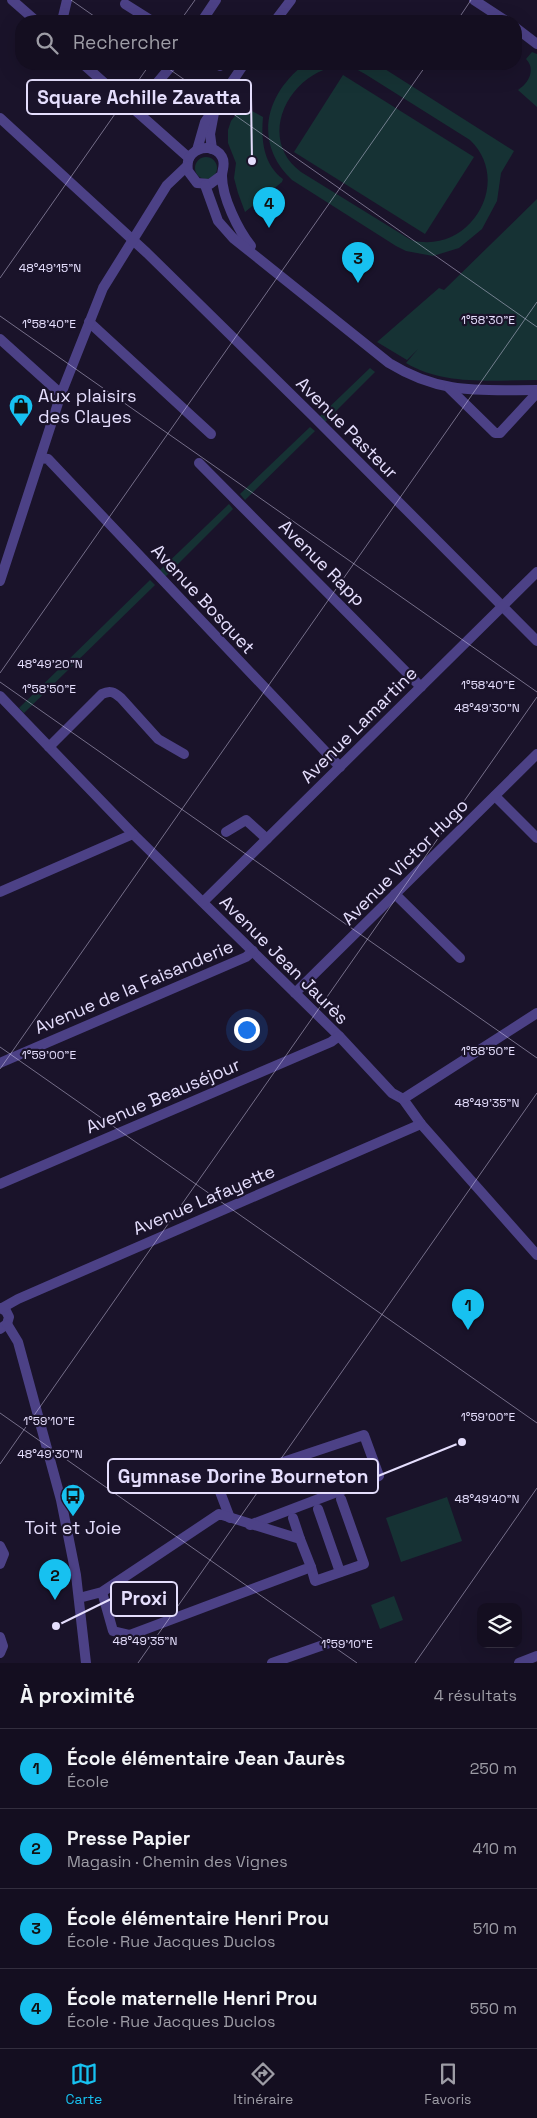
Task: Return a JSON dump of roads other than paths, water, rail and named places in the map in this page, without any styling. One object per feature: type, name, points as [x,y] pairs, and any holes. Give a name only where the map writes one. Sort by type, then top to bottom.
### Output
[{"type":"street","points":[[12,0],[29,15]]},
{"type":"street","points":[[63,15],[67,0]]},
{"type":"street","points":[[206,15],[216,0]]},
{"type":"street","points":[[274,15],[283,0]]},
{"type":"street","points":[[280,15],[291,0]]},
{"type":"street","points":[[474,0],[497,15]]},
{"type":"street","points":[[125,4],[142,15]]},
{"type":"street","points":[[522,33],[537,44]]},
{"type":"street","points":[[90,70],[135,109],[188,162],[194,180]]},
{"type":"street","points":[[135,109],[169,70]]},
{"type":"street","points":[[0,581],[61,394],[107,280],[167,185],[197,150],[200,133],[205,122],[240,70]]},
{"type":"street","points":[[212,149],[210,134],[215,109]]},
{"type":"street","name":"Avenue Pasteur","points":[[0,118],[132,240],[313,416],[537,641]]},
{"type":"street","points":[[167,185],[194,180],[205,185],[215,182],[222,175],[224,169],[222,157],[212,149],[202,148],[197,150]]},
{"type":"street","points":[[222,175],[226,195],[238,227],[244,239],[261,259]]},
{"type":"street","points":[[205,185],[218,221],[233,238],[389,363],[407,374],[426,382],[449,388],[537,392]]},
{"type":"street","points":[[89,322],[211,434]]},
{"type":"street","points":[[0,339],[61,394]]},
{"type":"street","points":[[449,388],[495,433],[500,433],[537,392]]},
{"type":"street","name":"Avenue Bosquet","points":[[40,458],[48,460],[340,767]]},
{"type":"street","name":"Avenue Rapp","points":[[199,463],[421,686]]},
{"type":"street","name":"Avenue Lamartine","points":[[203,902],[537,572]]},
{"type":"street","points":[[49,747],[102,694],[108,691],[114,692],[121,698],[158,739],[184,754]]},
{"type":"street","name":"Avenue Jean Jaurès","points":[[0,696],[133,834],[339,1036],[392,1093],[403,1099],[421,1124],[537,1254]]},
{"type":"street","name":"Avenue Victor Hugo","points":[[295,993],[537,754]]},
{"type":"street","points":[[495,796],[537,838]]},
{"type":"street","points":[[226,832],[246,820],[267,839]]},
{"type":"street","points":[[0,892],[133,834]]},
{"type":"street","points":[[395,894],[460,958]]},
{"type":"street","name":"Avenue de la Faisanderie","points":[[0,1063],[246,957],[253,951]]},
{"type":"street","points":[[403,1099],[537,1013]]},
{"type":"street","name":"Avenue Beauséjour","points":[[0,1184],[322,1046],[339,1036]]},
{"type":"street","name":"Avenue Lafayette","points":[[1,1308],[13,1301],[421,1124]]},
{"type":"street","points":[[1,1308],[9,1315],[4,1326],[18,1342],[51,1458],[63,1508],[79,1598],[86,1663]]},
{"type":"street","points":[[230,1518],[218,1484],[364,1435],[379,1476],[250,1525]]},
{"type":"street","points":[[293,1518],[316,1581],[364,1564],[341,1499]]},
{"type":"street","points":[[318,1509],[340,1572]]},
{"type":"street","points":[[79,1598],[102,1592],[219,1514],[300,1539]]},
{"type":"street","points":[[0,1546],[4,1554],[0,1564]]},
{"type":"street","points":[[102,1592],[113,1631],[130,1635],[310,1567]]},
{"type":"street","points":[[0,1637],[4,1646],[0,1653]]},
{"type":"street","points":[[272,1663],[330,1643]]},
{"type":"street","points":[[519,1663],[537,1656]]},
{"type":"place","name":"Square Achille Zavatta","points":[[252,161]]},
{"type":"place","name":"École maternelle Henri Prou","points":[[269,228]]},
{"type":"place","name":"École élémentaire Henri Prou","points":[[358,283]]},
{"type":"place","name":"Aux plaisirs des Clayes","points":[[21,427]]},
{"type":"place","name":"École élémentaire Jean Jaurès","points":[[468,1330]]},
{"type":"place","name":"Gymnase Dorine Bourneton","points":[[462,1442]]},
{"type":"place","name":"Toit et Joie","points":[[73,1517]]},
{"type":"place","name":"Presse Papier","points":[[55,1600]]},
{"type":"place","name":"Proxi","points":[[56,1626]]}]
